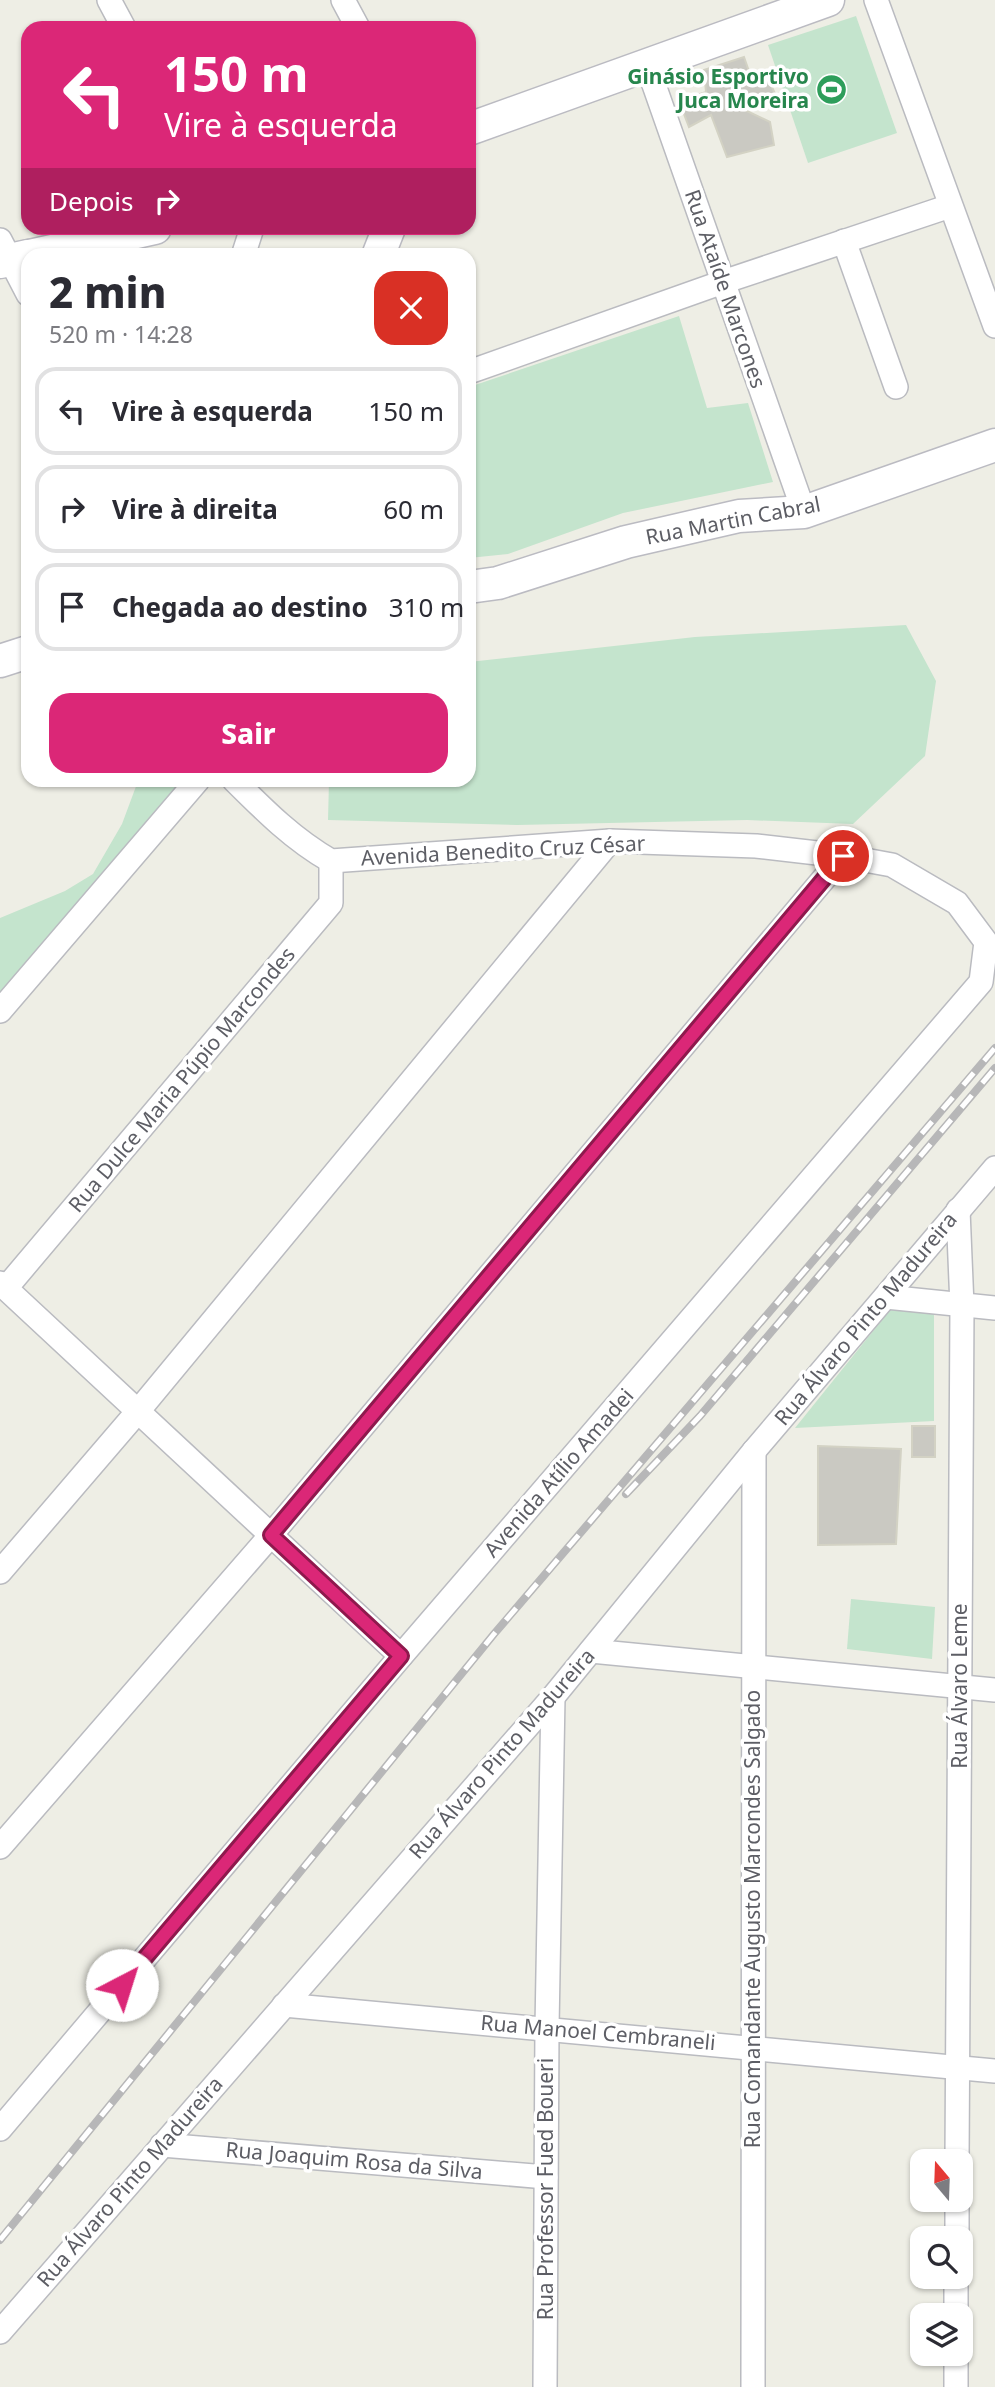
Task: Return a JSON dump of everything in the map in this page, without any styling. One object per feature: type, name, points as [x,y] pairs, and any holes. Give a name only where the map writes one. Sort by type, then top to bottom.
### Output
[{"type":"main road","points":[[476,126],[828,0]]},
{"type":"main road","points":[[50,248],[118,235]]},
{"type":"main road","name":"Rua Martin Cabral","points":[[476,586],[498,583],[626,542],[739,516],[804,512],[995,445]]},
{"type":"main road","points":[[0,661],[21,654]]},
{"type":"street","points":[[109,0],[120,21]]},
{"type":"street","points":[[343,0],[354,21]]},
{"type":"street","points":[[876,0],[995,326]]},
{"type":"street","name":"Rua Ataíde Marcones","points":[[647,65],[804,512]]},
{"type":"street","points":[[476,370],[723,282],[950,206]]},
{"type":"street","points":[[844,241],[896,387]]},
{"type":"street","points":[[13,255],[21,276]]},
{"type":"street","points":[[0,1011],[192,787]]},
{"type":"street","name":"Avenida Benedito Cruz César","points":[[241,787],[282,827],[331,861],[610,841],[756,846],[843,856]]},
{"type":"street","points":[[2,1565],[139,1410],[610,841]]},
{"type":"street","points":[[0,1847],[271,1535],[843,856]]},
{"type":"street","name":"Avenida Atílio Amadei","points":[[0,2129],[401,1656],[981,982],[986,942],[957,904],[892,865],[843,856]]},
{"type":"street","name":"Rua Dulce Maria Púpio Marcondes","points":[[3,1286],[331,903],[331,861]]},
{"type":"street","name":"Rua Álvaro Pinto Madureira","points":[[0,2332],[553,1697],[754,1451],[995,1168]]},
{"type":"street","name":"Rua Álvaro Leme","points":[[957,2149],[962,1306],[958,1210]]},
{"type":"street","points":[[3,1286],[401,1656]]},
{"type":"street","points":[[886,1297],[995,1308]]},
{"type":"street","name":"Rua Comandante Augusto Marcondes Salgado","points":[[753,2387],[754,1451]]},
{"type":"street","points":[[591,1651],[995,1690]]},
{"type":"street","name":"Rua Professor Fued Boueri","points":[[545,2387],[547,2027],[553,1697]]},
{"type":"street","name":"Rua Manoel Cembraneli","points":[[284,2005],[547,2027],[995,2071]]},
{"type":"street","name":"Rua Joaquim Rosa da Silva","points":[[162,2145],[546,2177]]},
{"type":"street","points":[[956,2366],[956,2387]]},
{"type":"green space","name":"Ginásio Esportivo Juca Moreira","points":[[856,16],[897,133],[808,163],[768,45]]},
{"type":"green space","points":[[679,316],[707,408],[748,403],[773,482],[623,513],[508,554],[476,557],[476,385]]},
{"type":"green space","points":[[906,625],[936,681],[925,756],[853,824],[747,820],[517,825],[328,820],[329,787],[476,787],[476,661],[695,637]]},
{"type":"green space","points":[[136,787],[182,787],[0,998],[0,918],[65,891],[93,874],[122,824]]},
{"type":"green space","points":[[890,1310],[934,1313],[934,1421],[795,1428]]},
{"type":"green space","points":[[851,1599],[935,1607],[932,1659],[847,1649]]},
{"type":"building","points":[[744,57],[751,77],[766,74],[777,98],[732,104],[770,122],[774,145],[727,157],[711,115],[689,127],[679,101],[706,92],[704,70]]},
{"type":"building","points":[[912,1426],[935,1426],[935,1457],[912,1457]]},
{"type":"building","points":[[818,1446],[901,1449],[896,1544],[818,1545]]},
{"type":"railway","points":[[0,2240],[494,1634],[995,1048]]},
{"type":"railway","points":[[626,1494],[700,1416],[995,1068]]},
{"type":"place","name":"Ginásio Esportivo Juca Moreira","points":[[832,89]]},
{"type":"route","points":[[122,1985],[401,1656],[271,1535],[843,856]]}]
